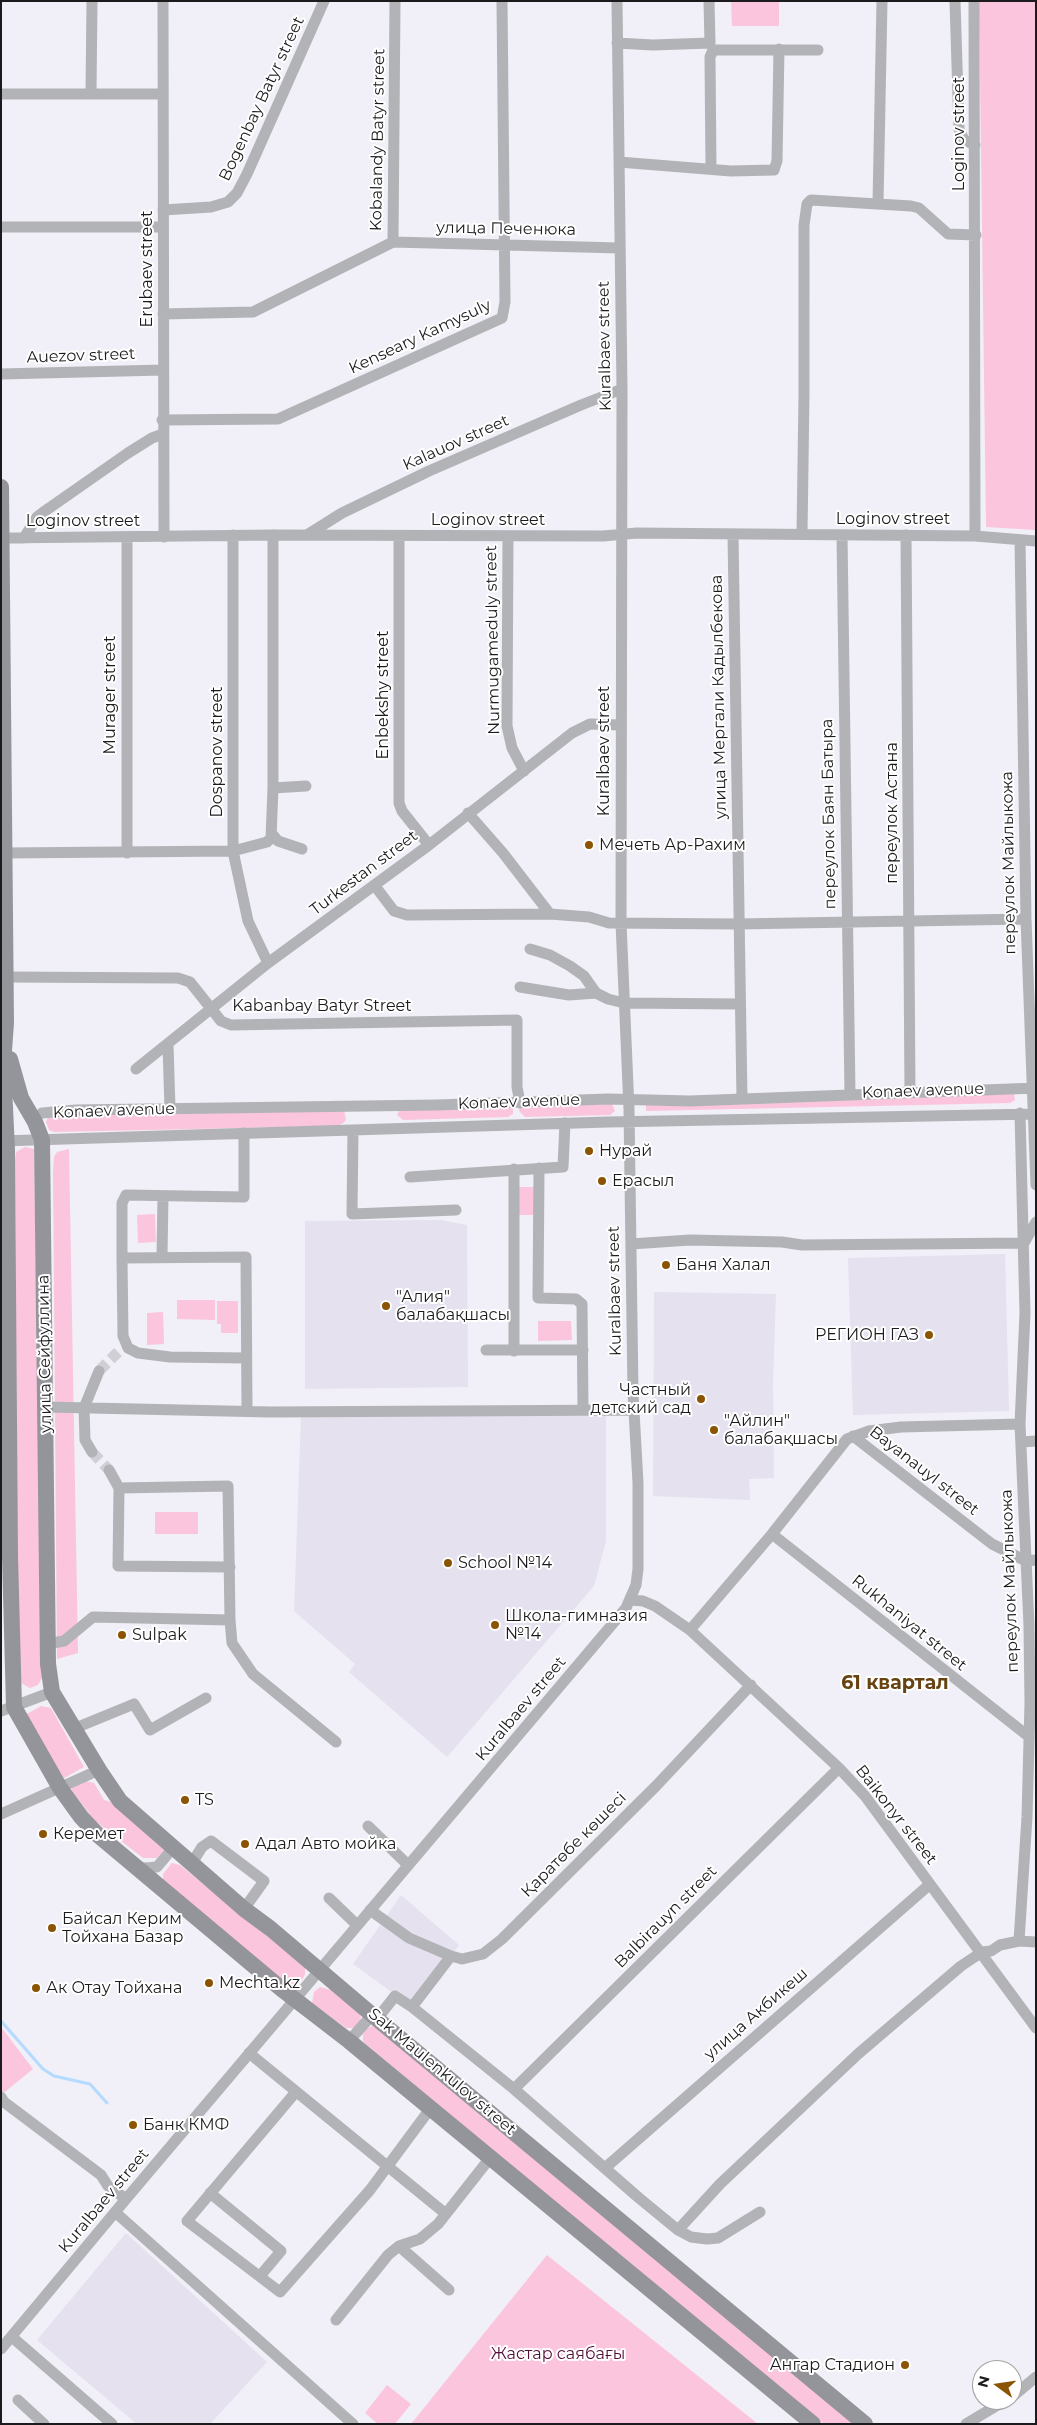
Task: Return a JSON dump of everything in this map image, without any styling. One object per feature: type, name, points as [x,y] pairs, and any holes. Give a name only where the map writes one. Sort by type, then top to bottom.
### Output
[{"type":"main road","points":[[1,488],[6,1023],[3,1056],[3,1111],[8,1709],[80,1817],[98,1835],[813,2424]]},
{"type":"main road","name":"улица Сейфуллина","points":[[6,1023],[13,1073],[21,1098],[36,1113],[42,1140],[47,1644],[52,1692]]},
{"type":"main road","name":"Konaev avenue","points":[[3,1111],[36,1113]]},
{"type":"main road","name":"Sak Maulenkulov street","points":[[52,1692],[120,1801],[244,1909],[271,1929],[374,2017],[865,2424]]},
{"type":"street","points":[[91,92],[92,1]]},
{"type":"street","name":"Erubaev street","points":[[163,1],[162,420],[164,537]]},
{"type":"street","name":"Bogenbay Batyr street","points":[[163,210],[211,207],[228,202],[237,193],[248,174],[324,1]]},
{"type":"street","name":"Kobalandy Batyr street","points":[[163,314],[253,312],[373,254],[393,242],[395,1]]},
{"type":"street","name":"Kenseary Kamysuly","points":[[162,420],[278,419],[502,318],[504,310],[504,246],[502,1]]},
{"type":"street","name":"Kuralbaev street","points":[[1,2349],[357,1925],[582,1661],[631,1600],[638,1569],[638,1483],[634,1410],[629,1100],[621,923],[622,389],[617,1]]},
{"type":"street","points":[[617,42],[653,45],[710,43],[709,1]]},
{"type":"street","points":[[878,204],[882,1]]},
{"type":"street","points":[[955,1],[959,129],[964,140],[975,145]]},
{"type":"street","name":"Loginov street","points":[[974,1],[976,235],[975,536]]},
{"type":"street","points":[[711,168],[711,52],[718,49],[818,50]]},
{"type":"street","points":[[619,162],[731,171],[768,172],[776,167],[779,49]]},
{"type":"street","points":[[1,94],[91,92],[163,94]]},
{"type":"street","points":[[802,534],[805,207],[810,200],[919,208],[948,234],[976,235]]},
{"type":"street","points":[[1,226],[163,227]]},
{"type":"street","name":"улица Печенюка","points":[[393,242],[619,248]]},
{"type":"street","name":"Auezov street","points":[[1,374],[163,370]]},
{"type":"street","name":"Kalauov street","points":[[307,535],[342,514],[429,471],[622,389]]},
{"type":"street","points":[[24,538],[36,517],[128,453],[152,438],[163,434]]},
{"type":"street","name":"Loginov street","points":[[2,538],[233,535],[603,536],[622,533],[975,536],[1036,541]]},
{"type":"street","name":"переулок Баян Батыра","points":[[842,534],[850,1094]]},
{"type":"street","name":"Dospanov street","points":[[233,535],[232,851],[248,921],[268,963]]},
{"type":"street","points":[[5,853],[127,854],[232,851],[267,842],[273,835],[273,535]]},
{"type":"street","name":"улица Мергали Кадылбекова","points":[[733,535],[742,1099]]},
{"type":"street","name":"переулок Астана","points":[[906,535],[910,1092]]},
{"type":"street","name":"Enbekshy street","points":[[399,536],[399,803],[402,811],[429,845]]},
{"type":"street","name":"Nurmugameduly street","points":[[508,536],[507,726],[512,748],[524,771]]},
{"type":"street","name":"Murager street","points":[[127,537],[127,854]]},
{"type":"street","name":"переулок Майлыкожа","points":[[1020,540],[1026,919],[1034,1088],[1036,1185]]},
{"type":"street","name":"Turkestan street","points":[[136,1069],[268,963],[375,886],[582,727],[598,723],[620,725]]},
{"type":"street","points":[[273,788],[306,786]]},
{"type":"street","points":[[468,814],[503,853],[550,914]]},
{"type":"street","points":[[273,835],[288,846],[302,849]]},
{"type":"street","points":[[375,886],[387,904],[400,913],[550,914],[576,916],[609,923],[848,924],[1026,919]]},
{"type":"street","points":[[530,949],[550,955],[570,966],[584,976],[596,993]]},
{"type":"street","name":"Kabanbay Batyr Street","points":[[5,977],[170,976],[190,982],[221,1021],[231,1025],[517,1020],[517,1088],[520,1103]]},
{"type":"street","points":[[520,987],[569,995],[596,993],[624,1002],[739,1004]]},
{"type":"street","points":[[168,1045],[170,1109]]},
{"type":"street","name":"Konaev avenue","points":[[36,1113],[76,1110],[742,1099],[1034,1088]]},
{"type":"street","name":"переулок Майлыкожа","points":[[1019,1941],[1031,1817],[1028,1736],[1033,1702],[1030,1626],[1031,1561],[1020,1424],[1030,1312],[1021,1210],[1020,1113]]},
{"type":"street","name":"Konaev avenue","points":[[4,1141],[565,1123],[1034,1114]]},
{"type":"street","points":[[410,1177],[563,1167],[565,1123]]},
{"type":"street","points":[[353,1130],[352,1214],[456,1210]]},
{"type":"street","points":[[244,1132],[244,1196],[126,1195],[123,1198],[122,1258],[123,1350],[170,1357],[246,1358]]},
{"type":"street","points":[[538,1168],[538,1298],[580,1300],[582,1304],[583,1410]]},
{"type":"street","points":[[514,1170],[514,1351]]},
{"type":"street","points":[[162,1256],[163,1196]]},
{"type":"street","points":[[631,1244],[690,1240],[782,1242],[802,1246],[1024,1244],[1034,1229]]},
{"type":"street","points":[[122,1258],[162,1256],[246,1257],[247,1411]]},
{"type":"street","points":[[486,1350],[583,1350]]},
{"type":"street","points":[[92,1452],[85,1440],[84,1408],[99,1370]]},
{"type":"street","points":[[46,1407],[247,1411],[634,1410]]},
{"type":"street","points":[[690,1630],[772,1534],[847,1439],[869,1431],[901,1427],[1020,1424]]},
{"type":"street","name":"Bayanauyl street","points":[[853,1436],[985,1539],[1031,1561]]},
{"type":"street","points":[[1022,1442],[1036,1441]]},
{"type":"street","points":[[110,1470],[119,1488],[118,1566],[230,1567]]},
{"type":"street","points":[[119,1488],[228,1486],[232,1644],[253,1674],[336,1742]]},
{"type":"street","name":"Rukhaniyat street","points":[[772,1534],[1028,1736]]},
{"type":"street","name":"Baikonyr street","points":[[631,1600],[643,1601],[655,1606],[690,1630],[839,1768],[865,1796],[929,1885],[982,1952],[1036,2028]]},
{"type":"street","points":[[47,1644],[64,1641],[93,1617],[230,1620]]},
{"type":"street","name":"Қаратөбе көшесі","points":[[451,1956],[462,1959],[474,1958],[483,1954],[502,1939],[656,1786],[751,1685]]},
{"type":"street","points":[[8,1709],[52,1692]]},
{"type":"street","points":[[74,1729],[134,1704],[150,1730],[206,1698]]},
{"type":"street","name":"Balbirauyn street","points":[[514,2088],[839,1768]]},
{"type":"street","points":[[1,1814],[99,1770]]},
{"type":"street","points":[[368,1826],[408,1865]]},
{"type":"street","points":[[192,1863],[202,1847],[211,1841],[264,1881],[244,1909]]},
{"type":"street","points":[[134,1866],[145,1868],[157,1867],[173,1848]]},
{"type":"street","name":"улица Акбикеш","points":[[605,2168],[929,1885]]},
{"type":"street","points":[[329,1898],[357,1925]]},
{"type":"street","points":[[370,1910],[410,1938],[451,1956],[412,2007]]},
{"type":"street","points":[[678,2230],[720,2184],[858,2054],[961,1966],[982,1952],[1019,1941],[1036,1942]]},
{"type":"street","points":[[349,2041],[395,1996],[412,2007],[514,2088],[678,2230],[691,2237],[718,2238],[760,2212]]},
{"type":"street","points":[[249,2053],[387,2168],[446,2214]]},
{"type":"street","points":[[295,2092],[188,2221],[280,2292],[387,2168],[430,2109]]},
{"type":"street","points":[[2,2102],[102,2174],[108,2186],[126,2199]]},
{"type":"street","points":[[336,2320],[388,2255],[399,2246],[420,2239],[434,2228],[490,2158]]},
{"type":"street","points":[[210,2193],[281,2251],[260,2276]]},
{"type":"street","points":[[115,2212],[353,2424]]},
{"type":"street","points":[[399,2246],[450,2290]]},
{"type":"street","points":[[12,2337],[112,2424]]},
{"type":"street","points":[[1022,2388],[1036,2377]]},
{"type":"street","points":[[18,2400],[44,2424]]},
{"type":"street","points":[[966,2424],[989,2410]]},
{"type":"shaded area","name":"\"Алия\" балабақшасы","points":[[441,1220],[467,1225],[468,1387],[305,1389],[305,1221]]},
{"type":"shaded area","points":[[1005,1254],[1009,1411],[853,1415],[848,1258]]},
{"type":"shaded area","name":"\"Айлин\" балабақшасы","points":[[654,1292],[776,1294],[773,1383],[774,1478],[749,1479],[750,1500],[653,1496]]},
{"type":"shaded area","name":"School №14","points":[[301,1415],[606,1416],[606,1541],[594,1586],[447,1757],[349,1672],[355,1664],[294,1611]]},
{"type":"shaded area","points":[[401,1895],[459,1945],[412,2007],[353,1964]]},
{"type":"shaded area","points":[[126,2233],[267,2362],[210,2424],[137,2424],[37,2340]]},
{"type":"green space","points":[[731,1],[779,1],[779,26],[732,26]]},
{"type":"green space","points":[[979,1],[1036,1],[1036,530],[986,527]]},
{"type":"green space","points":[[1014,1094],[1015,1100],[1010,1103],[646,1111],[646,1101]]},
{"type":"green space","points":[[612,1104],[615,1111],[610,1115],[525,1117],[519,1111],[520,1107]]},
{"type":"green space","points":[[513,1107],[513,1114],[508,1117],[403,1120],[397,1115],[400,1109]]},
{"type":"green space","points":[[344,1110],[346,1120],[336,1126],[54,1132],[49,1130],[46,1122],[48,1117],[53,1114]]},
{"type":"green space","points":[[25,1147],[34,1149],[42,1678],[38,1685],[30,1688],[21,1683],[18,1668],[15,1162],[16,1152]]},
{"type":"green space","points":[[69,1149],[78,1653],[57,1659],[53,1171],[54,1157],[57,1152]]},
{"type":"green space","points":[[516,1187],[537,1187],[538,1215],[516,1215]]},
{"type":"green space","points":[[155,1214],[156,1242],[138,1243],[137,1215]]},
{"type":"green space","points":[[177,1300],[215,1300],[215,1320],[177,1319]]},
{"type":"green space","points":[[217,1301],[238,1301],[238,1333],[221,1333],[221,1324],[217,1324]]},
{"type":"green space","points":[[163,1312],[164,1344],[147,1345],[147,1313]]},
{"type":"green space","points":[[538,1321],[571,1321],[572,1340],[538,1341]]},
{"type":"green space","points":[[155,1512],[198,1512],[198,1534],[155,1534]]},
{"type":"green space","points":[[41,1706],[51,1708],[84,1767],[64,1778],[61,1777],[25,1715]]},
{"type":"green space","points":[[86,1781],[94,1783],[104,1800],[111,1802],[164,1850],[157,1858],[143,1858],[94,1820],[72,1791],[72,1788]]},
{"type":"green space","points":[[172,1863],[180,1865],[305,1967],[305,1974],[302,1980],[294,1985],[288,1985],[163,1881],[163,1874]]},
{"type":"green space","points":[[320,1987],[331,1990],[358,2012],[361,2017],[359,2024],[354,2028],[346,2028],[312,2003],[314,1992]]},
{"type":"green space","points":[[372,2026],[856,2424],[824,2424],[365,2044],[363,2035],[366,2029]]},
{"type":"green space","points":[[1,2027],[33,2069],[1,2095]]},
{"type":"green space","name":"Жастар саябағы","points":[[547,2255],[758,2424],[411,2424]]},
{"type":"green space","points":[[387,2385],[411,2404],[395,2424],[378,2424],[365,2413]]},
{"type":"waterway","points":[[1,2021],[43,2069],[54,2076],[90,2084],[107,2103]]},
{"type":"tunnel","points":[[99,1371],[118,1352]]},
{"type":"tunnel","points":[[92,1452],[109,1470]]},
{"type":"place","name":"Мечеть Ар-Рахим","points":[[589,845]]},
{"type":"place","name":"Нурай","points":[[589,1151]]},
{"type":"place","name":"Ерасыл","points":[[602,1181]]},
{"type":"place","name":"Баня Халал","points":[[666,1265]]},
{"type":"place","name":"\"Алия\" балабақшасы","points":[[386,1306]]},
{"type":"place","name":"РЕГИОН ГАЗ","points":[[929,1335]]},
{"type":"place","name":"Частный детский сад","points":[[701,1399]]},
{"type":"place","name":"\"Айлин\" балабақшасы","points":[[714,1430]]},
{"type":"place","name":"School №14","points":[[448,1563]]},
{"type":"place","name":"Школа-гимназия №14","points":[[495,1625]]},
{"type":"place","name":"Sulpak","points":[[122,1635]]},
{"type":"place","name":"TS","points":[[185,1800]]},
{"type":"place","name":"Керемет","points":[[43,1834]]},
{"type":"place","name":"Адал Авто мойка","points":[[245,1844]]},
{"type":"place","name":"Байсал Керим Тойхана Базар","points":[[52,1928]]},
{"type":"place","name":"Mechta.kz","points":[[209,1983]]},
{"type":"place","name":"Ак Отау Тойхана","points":[[36,1988]]},
{"type":"place","name":"Банк КМФ","points":[[133,2125]]},
{"type":"place","name":"Ангар Стадион","points":[[905,2365]]},
{"type":"district","name":"61 квартал","points":[[895,1683]]}]
